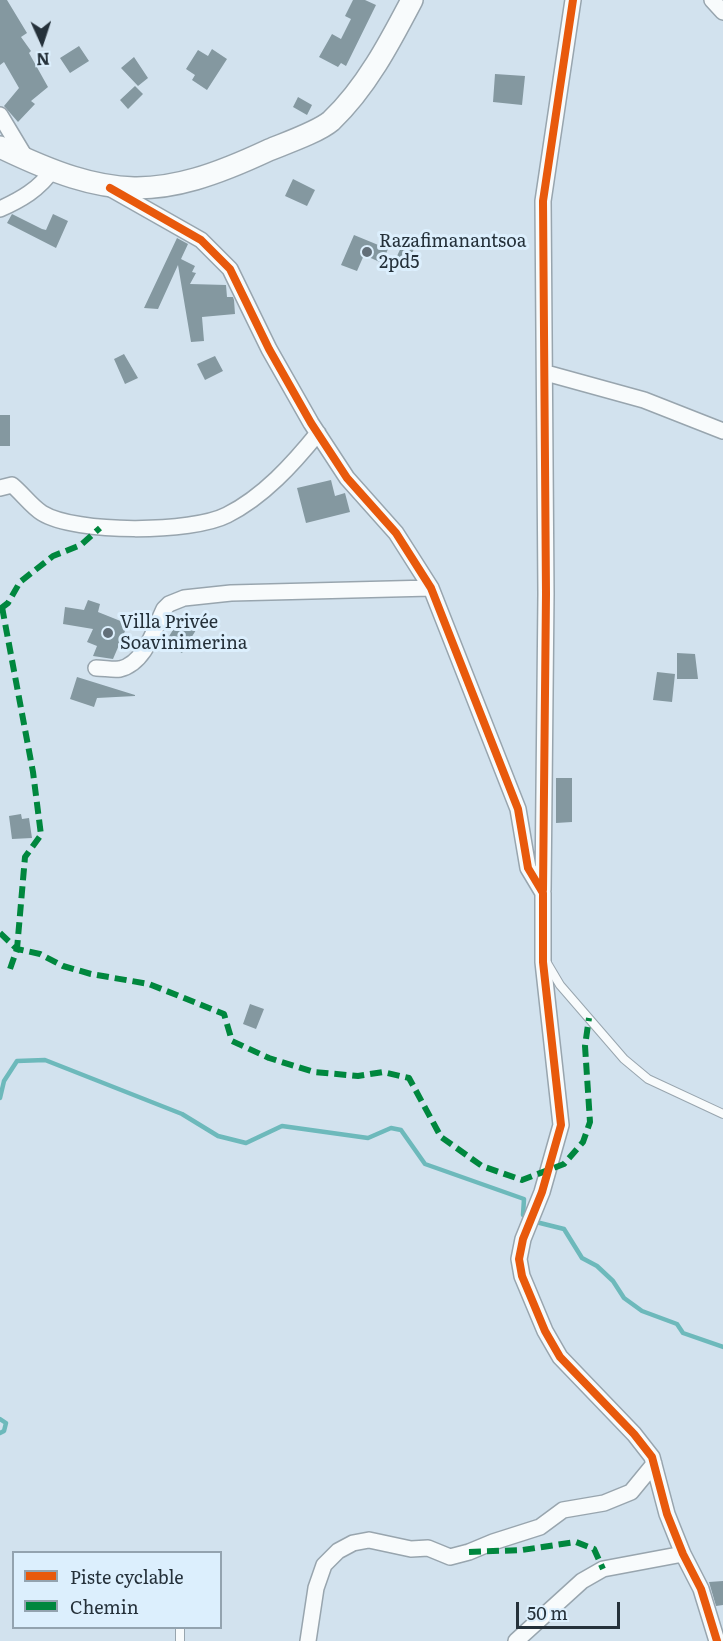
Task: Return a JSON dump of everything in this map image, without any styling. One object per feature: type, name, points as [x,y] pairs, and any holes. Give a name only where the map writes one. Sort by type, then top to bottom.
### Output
[{"type":"main road","points":[[0,147],[52,170],[110,188],[147,189],[194,182],[330,122],[379,62],[412,0]]},
{"type":"street","points":[[573,0],[543,201],[546,373],[543,956],[561,1125],[542,1192],[523,1239],[519,1258],[522,1276],[545,1331],[560,1357],[634,1434],[654,1464],[660,1492],[682,1554],[701,1588],[717,1641]]},
{"type":"street","points":[[712,0],[723,12]]},
{"type":"street","points":[[0,115],[27,160]]},
{"type":"street","points":[[0,209],[20,200],[44,182],[52,170]]},
{"type":"street","points":[[110,188],[201,240],[230,269],[269,349],[318,433],[347,478],[396,533],[431,588],[518,809],[528,868],[543,893]]},
{"type":"street","points":[[546,373],[644,400],[723,431]]},
{"type":"street","points":[[0,488],[12,485],[43,513],[100,528],[196,524],[224,517],[237,510],[276,479],[318,433]]},
{"type":"street","points":[[96,668],[120,669],[133,663],[144,652],[164,609],[169,604],[184,598],[231,593],[431,588]]},
{"type":"street","points":[[308,1641],[316,1588],[324,1564],[338,1551],[353,1543],[369,1540],[411,1549],[428,1548],[450,1557],[540,1527],[563,1510],[604,1503],[631,1492],[654,1464]]},
{"type":"street","points":[[516,1641],[582,1581],[603,1569],[682,1554]]},
{"type":"lane","points":[[543,956],[560,985],[624,1059],[648,1079],[723,1114]]},
{"type":"building","points":[[0,0],[7,0],[27,33],[21,37],[31,51],[29,53],[48,87],[31,101],[35,104],[18,122],[4,106],[19,88],[4,62],[0,65]]},
{"type":"building","points":[[353,0],[365,0],[376,5],[346,66],[341,63],[338,67],[319,57],[332,34],[341,39],[351,19],[345,16]]},
{"type":"building","points":[[79,46],[89,61],[70,73],[60,58]]},
{"type":"building","points":[[212,49],[227,59],[207,90],[192,80],[195,75],[186,69],[198,50],[208,56]]},
{"type":"building","points":[[134,57],[148,78],[138,86],[121,68]]},
{"type":"building","points":[[495,74],[525,76],[522,105],[493,102]]},
{"type":"building","points":[[135,86],[143,94],[128,109],[120,100]]},
{"type":"building","points":[[298,97],[312,105],[307,115],[293,107]]},
{"type":"building","points":[[293,179],[315,190],[307,206],[285,196]]},
{"type":"building","points":[[12,214],[46,230],[53,214],[68,221],[56,248],[7,223]]},
{"type":"building","name":"Razafimanantsoa 2pd5","points":[[354,235],[388,249],[382,263],[364,255],[357,271],[341,265]]},
{"type":"building","points":[[177,238],[188,244],[181,259],[195,266],[192,272],[196,273],[190,284],[226,285],[227,297],[233,297],[234,300],[235,314],[202,317],[204,341],[191,342],[178,265],[158,309],[144,308]]},
{"type":"building","points":[[405,239],[416,245],[408,261],[397,256]]},
{"type":"building","points":[[124,354],[138,378],[125,384],[114,359]]},
{"type":"building","points":[[215,356],[223,371],[205,380],[197,364]]},
{"type":"building","points":[[0,415],[10,415],[10,446],[0,446]]},
{"type":"building","points":[[331,480],[335,496],[345,493],[350,512],[306,523],[297,488]]},
{"type":"building","name":"Villa Privée Soavinimerina","points":[[88,600],[100,604],[98,612],[128,624],[113,659],[93,656],[97,646],[87,642],[93,629],[63,624],[65,607],[84,610]]},
{"type":"building","points":[[182,615],[199,625],[182,653],[165,643]]},
{"type":"building","points":[[677,653],[695,654],[698,679],[677,679]]},
{"type":"building","points":[[657,672],[675,674],[672,702],[653,700]]},
{"type":"building","points":[[77,677],[135,696],[97,698],[94,707],[70,699]]},
{"type":"building","points":[[556,778],[572,778],[572,822],[556,823]]},
{"type":"building","points":[[21,814],[22,819],[29,818],[32,838],[12,839],[9,816]]},
{"type":"building","points":[[250,1004],[264,1009],[256,1029],[243,1024]]},
{"type":"building","points":[[723,1581],[723,1605],[716,1606],[709,1582]]},
{"type":"waterway","points":[[0,1098],[4,1081],[17,1061],[45,1060],[182,1114],[218,1136],[246,1143],[282,1126],[368,1138],[391,1128],[401,1130],[425,1164],[524,1199],[523,1215]]},
{"type":"waterway","points":[[536,1222],[564,1229],[582,1258],[597,1266],[613,1281],[624,1298],[642,1311],[677,1324],[683,1333],[723,1347]]},
{"type":"waterway","points":[[0,1419],[6,1423],[4,1431],[0,1433]]},
{"type":"marked path","points":[[0,609],[8,603],[20,582],[53,556],[81,545],[100,528]]},
{"type":"marked path","points":[[2,607],[33,772],[41,835],[25,857],[17,949],[10,969]]},
{"type":"marked path","points":[[0,933],[17,949],[40,954],[63,966],[91,974],[149,984],[224,1014],[232,1041],[269,1058],[314,1072],[358,1076],[383,1072],[409,1078],[441,1137],[482,1166],[522,1180],[564,1164],[583,1142],[590,1122],[585,1046],[589,1018]]},
{"type":"marked path","points":[[469,1552],[522,1550],[576,1542],[594,1549],[603,1569]]},
{"type":"cycle path","points":[[543,890],[546,594],[543,201],[573,0]]},
{"type":"cycle path","points":[[110,188],[201,240],[230,269],[269,349],[311,423],[347,478],[396,533],[431,588],[518,809],[528,868],[543,893],[543,962],[561,1125],[542,1192],[523,1239],[519,1259],[522,1276],[545,1331],[560,1357],[634,1434],[652,1457],[667,1514],[683,1554],[701,1589],[717,1641]]},
{"type":"place","name":"Razafimanantsoa 2pd5","points":[[367,252]]},
{"type":"place","name":"Villa Privée Soavinimerina","points":[[108,633]]}]
